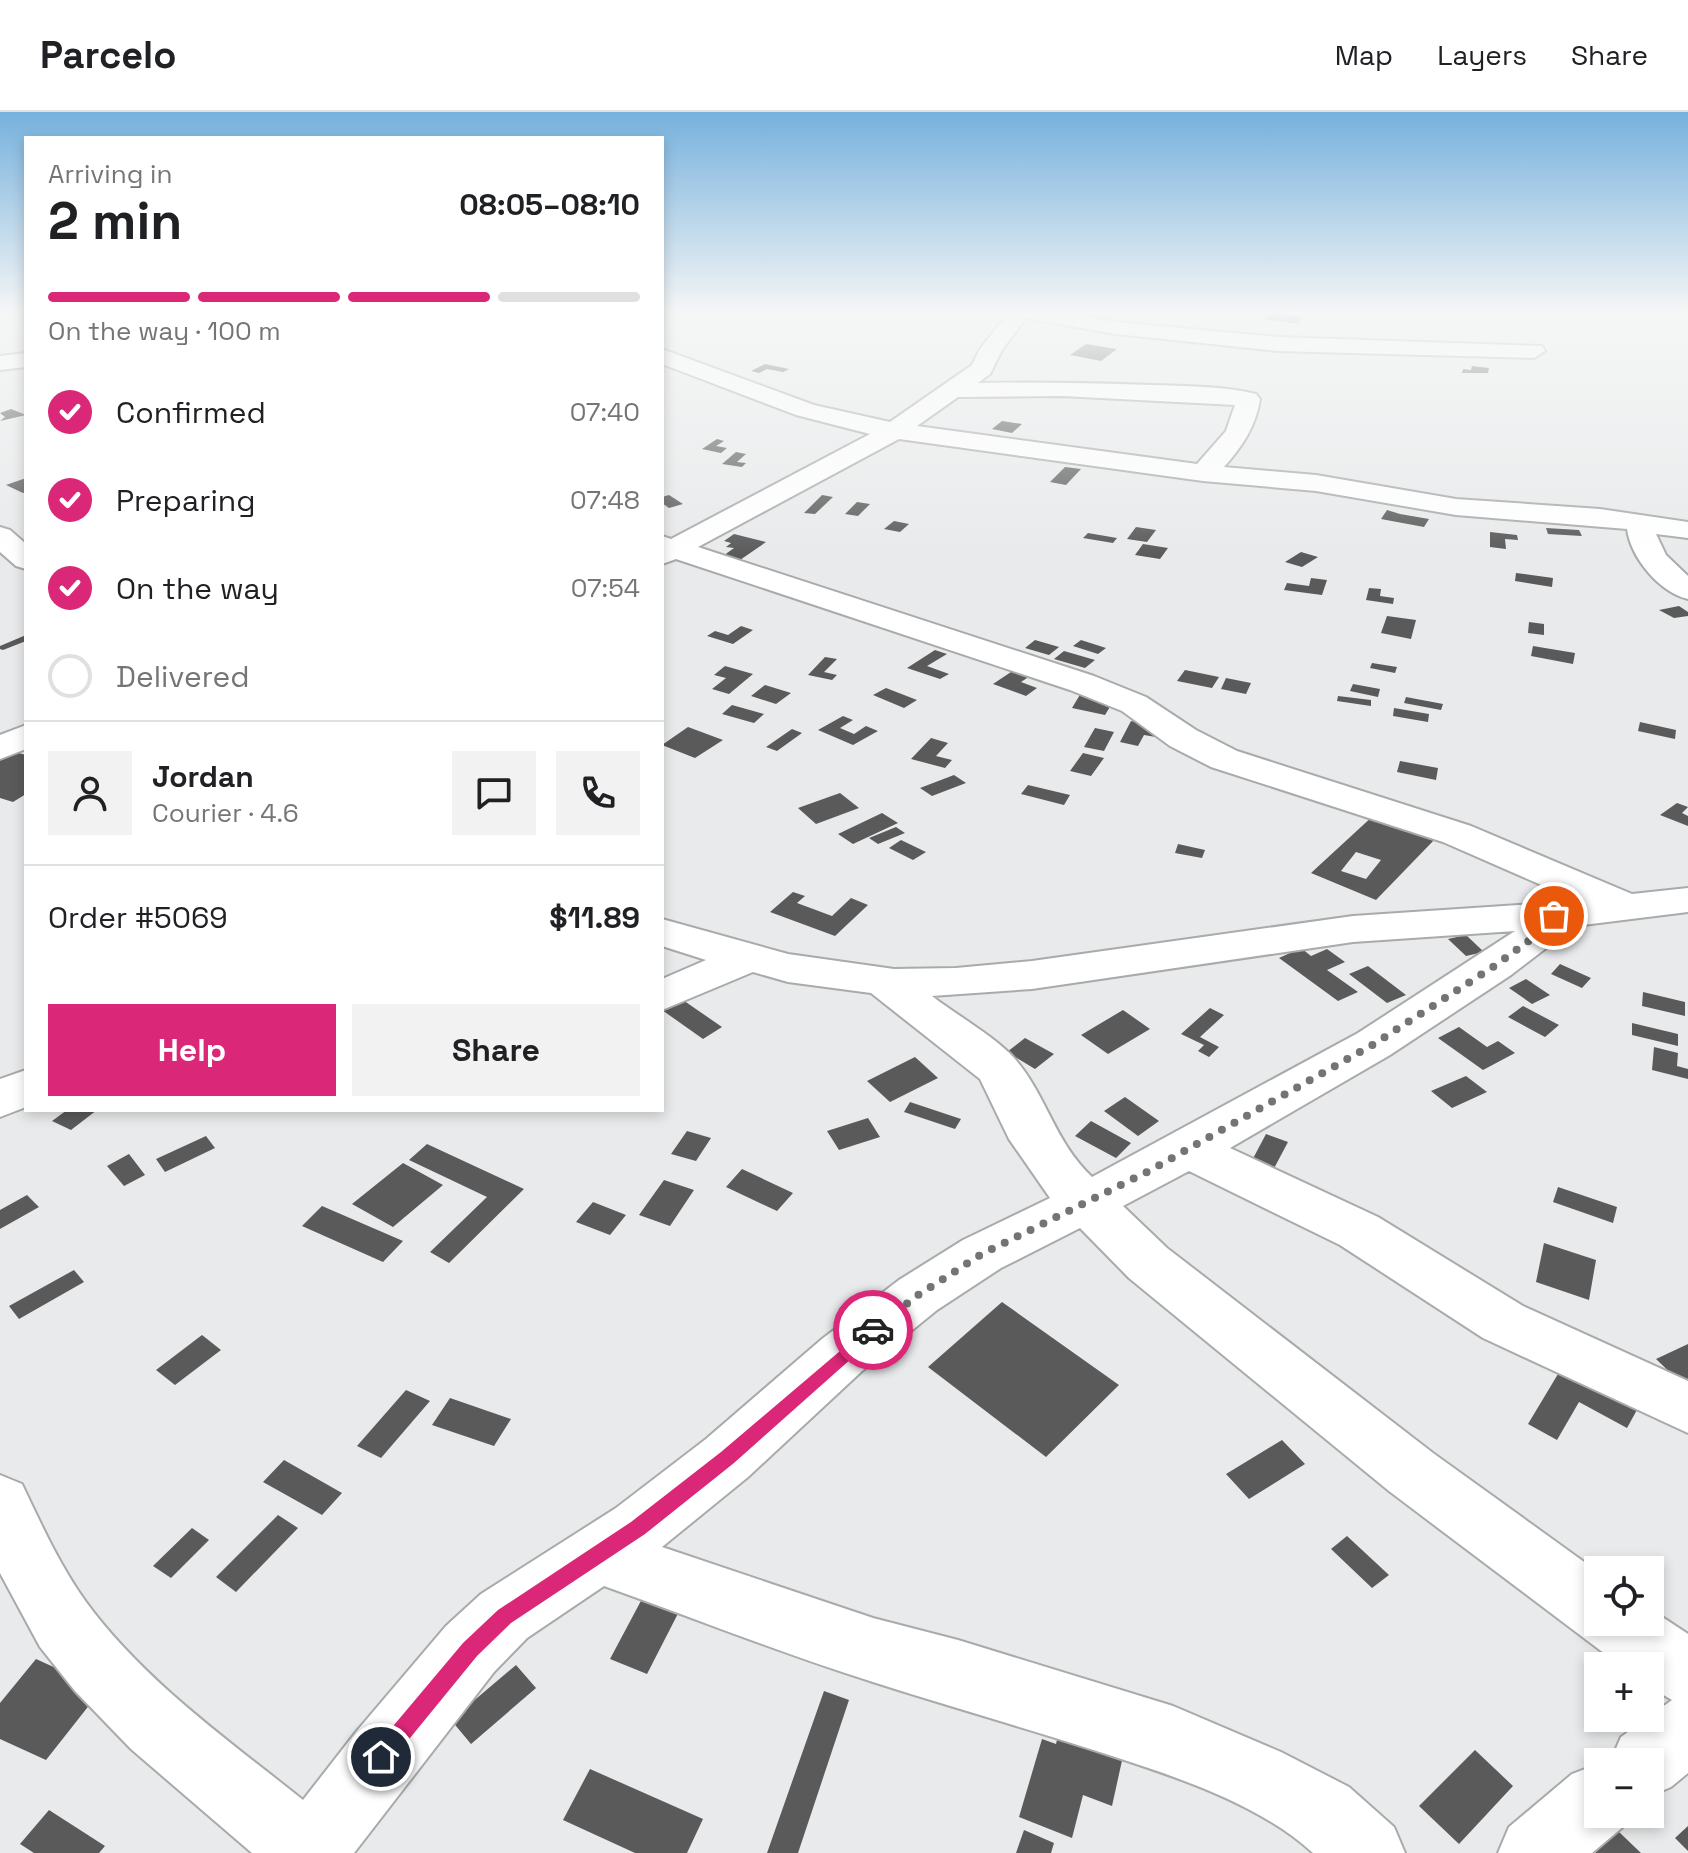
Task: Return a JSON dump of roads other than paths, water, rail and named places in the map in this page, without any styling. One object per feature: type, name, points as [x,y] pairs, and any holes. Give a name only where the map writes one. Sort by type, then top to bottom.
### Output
[{"type":"street","points":[[761,393],[805,410],[894,431],[1203,473],[1305,482],[1456,507],[1688,530]]},
{"type":"street","points":[[667,550],[894,431],[946,393]]},
{"type":"street","points":[[1183,393],[1248,399],[1244,417],[1231,444],[1203,473]]},
{"type":"street","points":[[24,522],[0,536],[24,558]]},
{"type":"street","points":[[1641,523],[1641,534],[1654,558],[1670,578],[1688,590]]},
{"type":"street","points":[[667,550],[1095,688],[1134,704],[1183,738],[1224,759],[1457,834],[1629,908]]},
{"type":"street","points":[[0,748],[24,737]]},
{"type":"street","points":[[664,933],[788,968],[884,982],[999,978],[1353,929],[1554,916],[1688,900]]},
{"type":"street","points":[[0,1503],[36,1576],[71,1636],[123,1693],[309,1853],[381,1757],[470,1649],[504,1616],[600,1555],[727,1458],[842,1355],[918,1295],[982,1254],[1087,1204],[1374,1044],[1455,993],[1530,940],[1554,916]]},
{"type":"street","points":[[664,995],[749,958]]},
{"type":"street","points":[[884,982],[997,1068],[1011,1088],[1034,1139],[1061,1178],[1148,1263],[1411,1472],[1584,1601]]},
{"type":"street","points":[[0,1100],[24,1087]]},
{"type":"street","points":[[1188,1149],[1359,1231],[1515,1328],[1688,1408]]},
{"type":"street","points":[[600,1555],[873,1650],[958,1673],[1173,1741],[1256,1777],[1323,1813],[1368,1853]]},
{"type":"street","points":[[1634,1636],[1688,1673]]},
{"type":"street","points":[[1663,1748],[1688,1728]]},
{"type":"street","points":[[1535,1853],[1584,1812]]}]
